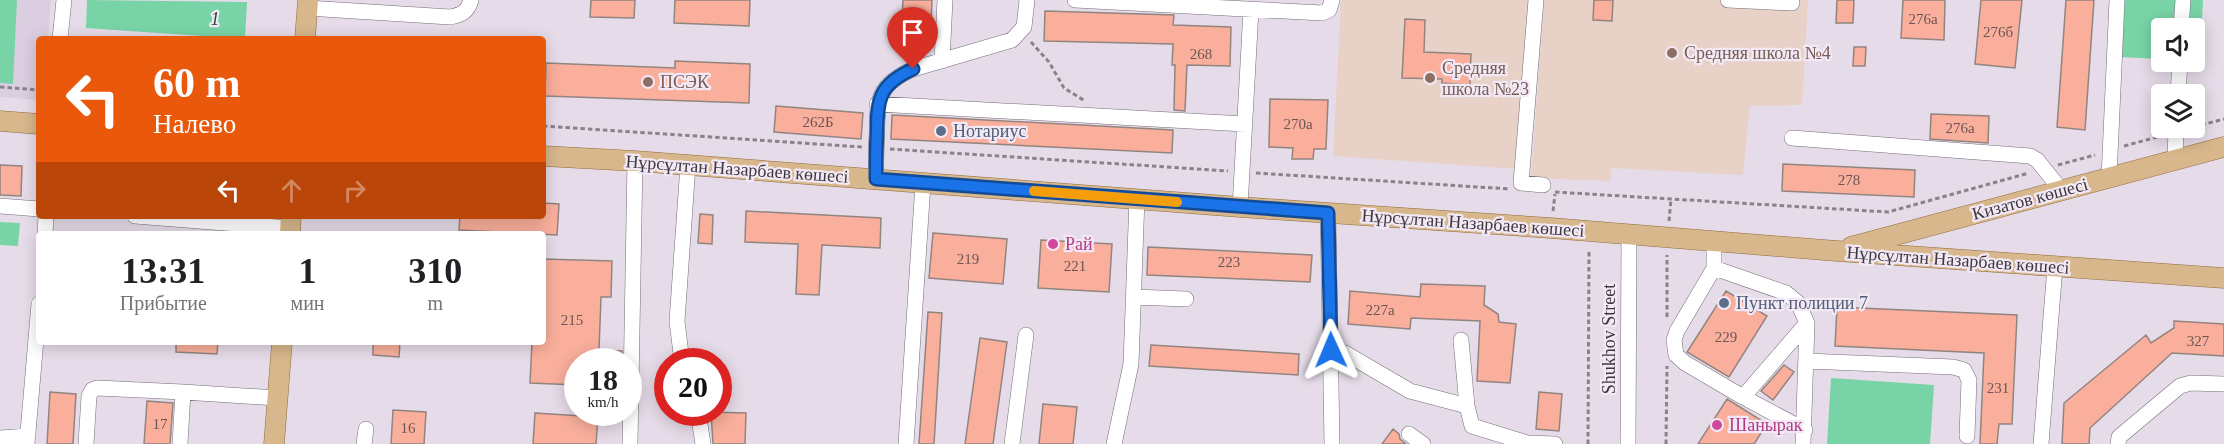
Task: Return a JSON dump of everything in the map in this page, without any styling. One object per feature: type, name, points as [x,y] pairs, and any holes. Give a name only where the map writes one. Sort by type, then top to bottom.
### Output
[{"type":"main road","points":[[305,36],[308,4]]},
{"type":"main road","points":[[0,121],[36,124]]},
{"type":"main road","name":"Кизатов көшесі","points":[[1837,251],[2224,147]]},
{"type":"main road","name":"Нұрсұлтан Назарбаев көшесі","points":[[546,156],[2224,278]]},
{"type":"main road","points":[[274,444],[282,345]]},
{"type":"street","points":[[60,36],[64,0]]},
{"type":"street","points":[[308,4],[450,18],[463,14],[471,0]]},
{"type":"street","points":[[942,61],[945,0]]},
{"type":"street","points":[[876,179],[877,105],[884,90],[900,75],[926,64],[1012,40],[1024,27],[1027,0]]},
{"type":"street","points":[[1075,0],[1322,13],[1329,10],[1332,0]]},
{"type":"street","points":[[1536,0],[1521,183],[1546,188]]},
{"type":"street","points":[[1728,0],[1792,3]]},
{"type":"street","points":[[2109,178],[2117,0]]},
{"type":"street","points":[[2181,18],[2182,0]]},
{"type":"street","points":[[1240,207],[1251,10]]},
{"type":"street","points":[[877,105],[1245,124]]},
{"type":"street","points":[[1792,138],[2024,155],[2037,160],[2062,191]]},
{"type":"street","points":[[2175,160],[2176,138]]},
{"type":"street","points":[[630,444],[635,161]]},
{"type":"street","points":[[680,348],[677,321],[688,165]]},
{"type":"street","points":[[906,444],[923,183]]},
{"type":"street","points":[[1114,444],[1131,364],[1137,198]]},
{"type":"street","points":[[0,206],[36,209]]},
{"type":"street","points":[[1328,213],[1332,444]]},
{"type":"street","points":[[182,219],[290,226]]},
{"type":"street","name":"Shukhov Street","points":[[1628,444],[1629,235]]},
{"type":"street","points":[[1714,240],[1714,268],[1677,331],[1674,349],[1676,355],[1685,363],[1804,437]]},
{"type":"street","points":[[2042,444],[2055,266]]},
{"type":"street","points":[[1714,268],[1786,293],[1798,303],[1807,323],[1804,437]]},
{"type":"street","points":[[1134,297],[1186,299]]},
{"type":"street","points":[[1743,397],[1807,323]]},
{"type":"street","points":[[1012,444],[1026,336]]},
{"type":"street","points":[[1461,340],[1470,423],[1475,428],[1526,443],[1555,444]]},
{"type":"street","points":[[0,438],[28,440],[36,342]]},
{"type":"street","points":[[1331,350],[1345,353],[1410,391],[1467,406]]},
{"type":"street","points":[[1806,362],[1953,367],[1964,370],[1969,380],[1967,436]]},
{"type":"street","points":[[2118,444],[2119,437],[2180,386],[2191,383],[2224,384]]},
{"type":"street","points":[[86,444],[88,400],[94,389],[278,398]]},
{"type":"street","points":[[180,444],[183,393]]},
{"type":"street","points":[[700,426],[703,444]]},
{"type":"street","points":[[1409,434],[1423,444]]},
{"type":"path","points":[[1020,33],[1036,46],[1049,62],[1064,88],[1085,101],[1090,115]]},
{"type":"path","points":[[0,87],[36,90]]},
{"type":"path","points":[[2205,124],[2224,119]]},
{"type":"path","points":[[546,126],[1519,190]]},
{"type":"path","points":[[1546,188],[1888,212],[2151,138]]},
{"type":"path","points":[[1588,444],[1589,232]]},
{"type":"shaded area","points":[[0,0],[51,0],[48,36],[36,36],[36,100],[0,97]]},
{"type":"shaded area","name":"Средняя школа №23","points":[[1341,0],[1529,0],[1517,169],[1333,156]]},
{"type":"shaded area","name":"Средняя школа №4","points":[[1544,0],[1808,0],[1802,105],[1750,106],[1743,175],[1611,168],[1610,181],[1531,178]]},
{"type":"green space","points":[[0,0],[17,0],[13,84],[0,83]]},
{"type":"green space","name":"1","points":[[87,0],[247,2],[245,36],[202,36],[86,28]]},
{"type":"green space","points":[[2121,0],[2203,0],[2202,18],[2151,18],[2151,59],[2119,57]]},
{"type":"green space","points":[[0,222],[20,223],[18,246],[0,245]]},
{"type":"green space","points":[[1831,378],[1934,385],[1930,444],[1827,444]]},
{"type":"building","points":[[591,0],[635,0],[634,18],[590,17]]},
{"type":"building","points":[[675,0],[750,0],[749,26],[674,23]]},
{"type":"building","points":[[903,0],[932,0],[930,46],[901,44]]},
{"type":"building","points":[[1594,0],[1613,0],[1612,21],[1593,20]]},
{"type":"building","points":[[1837,0],[1854,0],[1853,23],[1836,23]]},
{"type":"building","points":[[1903,0],[1945,0],[1944,40],[1901,38]]},
{"type":"building","points":[[1981,0],[2022,0],[2015,68],[1975,64]]},
{"type":"building","points":[[2066,0],[2094,0],[2085,130],[2057,127]]},
{"type":"building","points":[[1045,11],[1174,15],[1173,25],[1231,27],[1230,66],[1187,65],[1185,111],[1174,110],[1173,44],[1044,41]]},
{"type":"building","points":[[1405,19],[1425,20],[1424,52],[1471,54],[1470,85],[1442,83],[1442,79],[1402,78]]},
{"type":"building","points":[[1854,47],[1866,47],[1865,66],[1853,66]]},
{"type":"building","name":"ПСЭК","points":[[675,61],[750,64],[749,103],[546,96],[546,63],[675,68]]},
{"type":"building","points":[[1270,99],[1328,100],[1326,149],[1314,149],[1313,159],[1292,159],[1293,148],[1269,147]]},
{"type":"building","points":[[776,106],[863,113],[861,139],[774,132]]},
{"type":"building","points":[[1931,114],[1989,116],[1988,143],[1930,139]]},
{"type":"building","points":[[892,115],[1173,130],[1172,153],[891,139]]},
{"type":"building","points":[[1783,164],[1915,170],[1914,197],[1782,191]]},
{"type":"building","points":[[0,165],[22,166],[21,196],[0,195]]},
{"type":"building","points":[[546,203],[559,204],[557,235],[546,234],[546,231],[459,230],[460,219],[546,219]]},
{"type":"building","points":[[746,211],[881,218],[880,248],[822,245],[819,295],[796,294],[798,244],[745,242]]},
{"type":"building","points":[[700,214],[713,215],[712,244],[698,243]]},
{"type":"building","points":[[933,233],[1007,239],[1003,284],[929,278]]},
{"type":"building","points":[[1041,240],[1112,244],[1109,292],[1038,288]]},
{"type":"building","points":[[1148,247],[1312,255],[1310,282],[1147,275]]},
{"type":"building","points":[[546,259],[612,261],[611,297],[601,297],[599,348],[564,348],[564,384],[530,383],[532,345],[546,345]]},
{"type":"building","points":[[1421,284],[1485,286],[1484,305],[1498,314],[1499,322],[1516,324],[1510,383],[1477,381],[1480,321],[1411,318],[1410,329],[1348,324],[1350,291],[1420,297]]},
{"type":"building","points":[[1726,291],[1767,316],[1729,377],[1687,352]]},
{"type":"building","points":[[1837,307],[2017,315],[2012,424],[1999,424],[1997,444],[1980,444],[1984,353],[1835,346]]},
{"type":"building","points":[[928,312],[942,313],[934,444],[919,444]]},
{"type":"building","points":[[2174,321],[2224,324],[2224,356],[2172,353],[2090,428],[2089,444],[2062,444],[2064,403],[2146,335],[2151,343],[2174,328]]},
{"type":"building","points":[[980,338],[1007,342],[993,444],[965,444]]},
{"type":"building","points":[[176,345],[218,345],[217,354],[176,352]]},
{"type":"building","points":[[373,345],[400,345],[399,357],[373,355]]},
{"type":"building","points":[[1151,345],[1299,354],[1298,375],[1149,366]]},
{"type":"building","points":[[1784,365],[1794,372],[1773,400],[1761,391]]},
{"type":"building","points":[[50,392],[76,394],[73,444],[47,444]]},
{"type":"building","points":[[1539,392],[1562,394],[1559,431],[1536,429]]},
{"type":"building","points":[[1727,399],[1767,424],[1754,444],[1698,444]]},
{"type":"building","points":[[147,401],[173,403],[170,444],[144,444]]},
{"type":"building","points":[[1043,404],[1077,407],[1073,444],[1039,444]]},
{"type":"building","points":[[393,410],[426,412],[424,444],[391,444]]},
{"type":"building","points":[[535,413],[564,415],[564,426],[597,426],[596,444],[533,444]]},
{"type":"building","points":[[732,413],[746,413],[745,444],[713,444],[712,426],[732,426]]},
{"type":"building","points":[[1393,429],[1399,434],[1400,439],[1406,444],[1382,444]]},
{"type":"slow traffic","points":[[1034,191],[1177,202]]},
{"type":"place","name":"Средняя школа №4","points":[[1672,53]]},
{"type":"place","name":"Средняя школа №23","points":[[1430,78]]},
{"type":"place","name":"ПСЭК","points":[[648,82]]},
{"type":"place","name":"Нотариус","points":[[941,131]]},
{"type":"place","name":"Рай","points":[[1053,244]]},
{"type":"place","name":"Пункт полиции 7","points":[[1724,303]]},
{"type":"place","name":"Шанырак","points":[[1717,425]]},
{"type":"route","points":[[913,69],[892,81],[884,90],[877,105],[876,179],[1328,213],[1331,350]]}]
